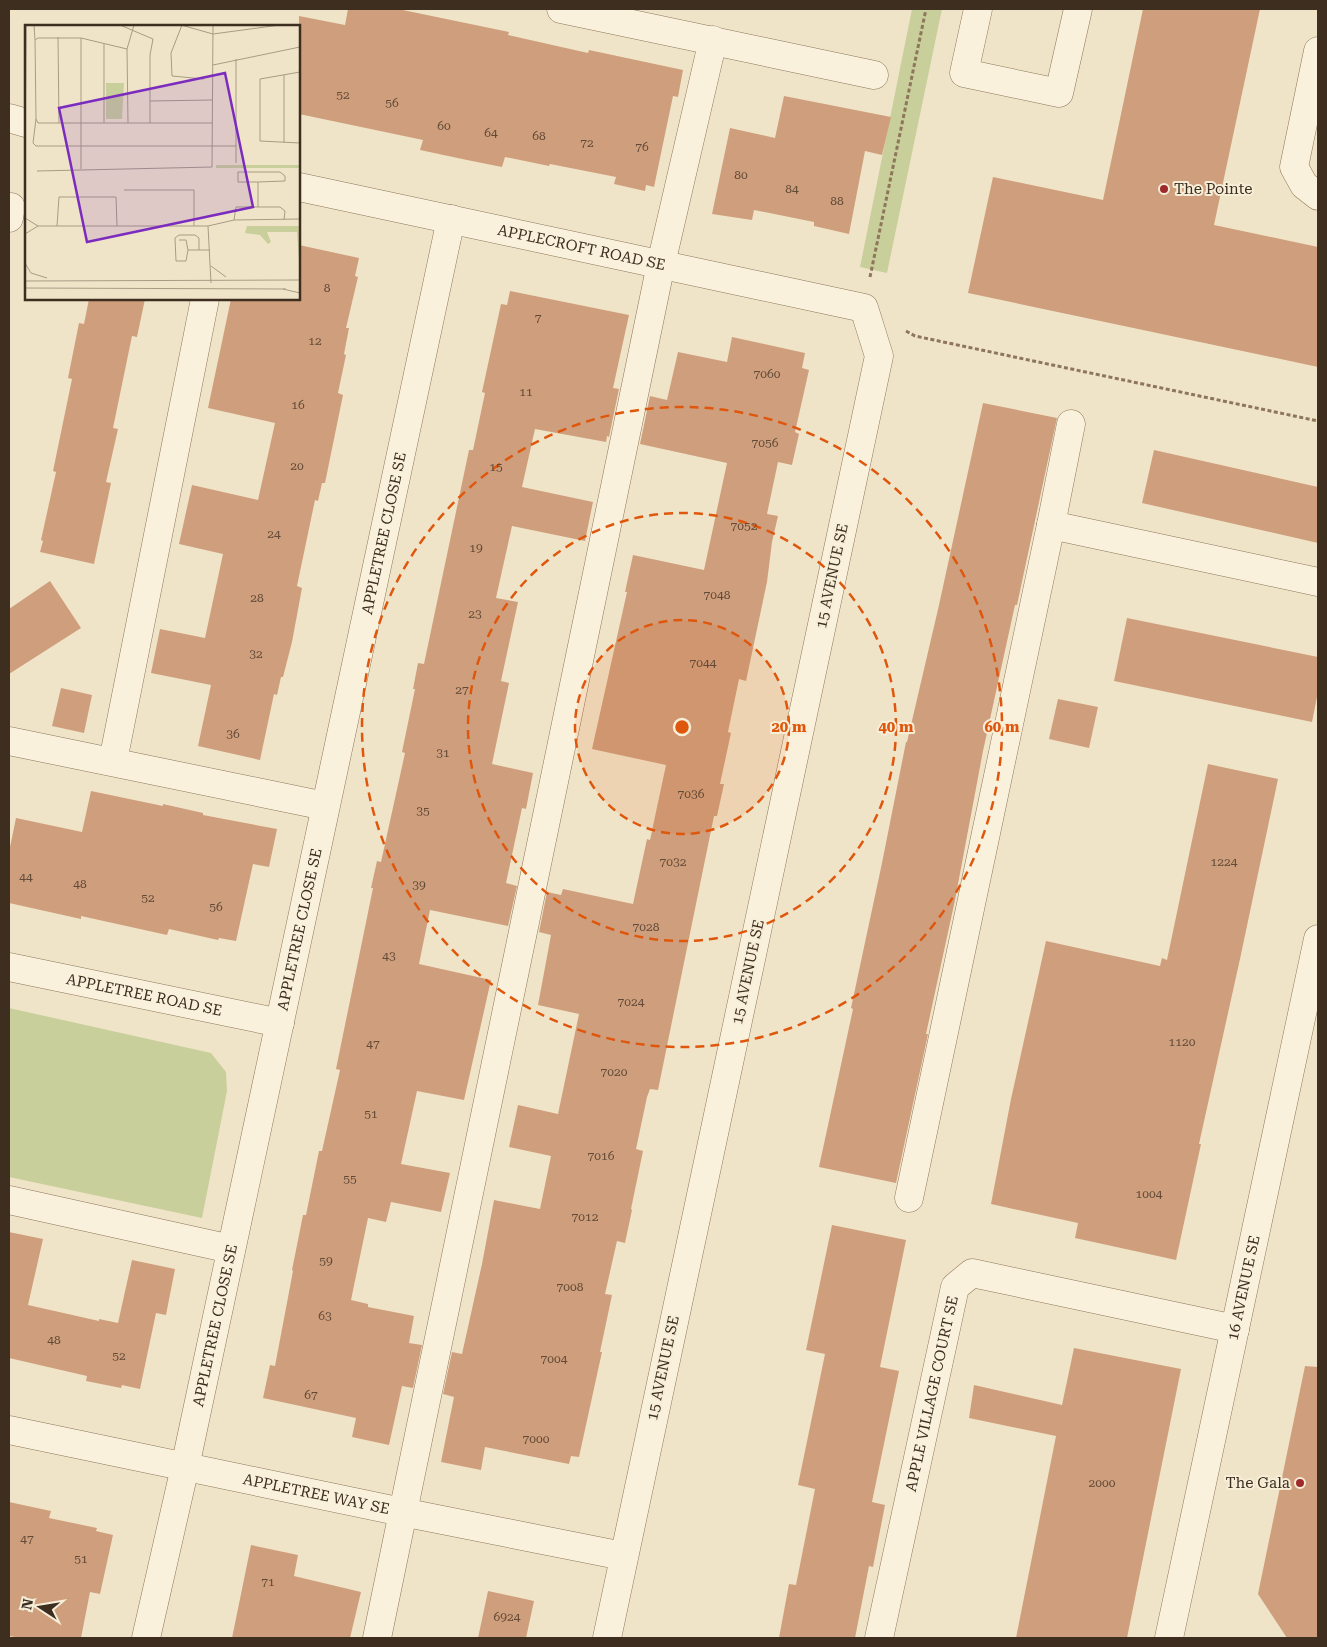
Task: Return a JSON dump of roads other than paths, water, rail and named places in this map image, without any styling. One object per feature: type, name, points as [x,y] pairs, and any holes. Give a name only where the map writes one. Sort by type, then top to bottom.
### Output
[{"type":"street","points":[[561,9],[874,75]]},
{"type":"street","points":[[978,9],[964,73],[1059,93],[1078,9]]},
{"type":"street","points":[[377,1638],[661,264],[713,40]]},
{"type":"street","points":[[1318,51],[1294,167],[1304,185],[1318,196]]},
{"type":"street","points":[[9,118],[25,123]]},
{"type":"street","name":"APPLECROFT ROAD SE","points":[[300,186],[864,308]]},
{"type":"street","name":"APPLETREE CLOSE SE","points":[[146,1638],[185,1467],[451,220]]},
{"type":"street","points":[[112,761],[205,300]]},
{"type":"street","name":"15 AVENUE SE","points":[[607,1638],[879,356],[864,308]]},
{"type":"street","points":[[909,1198],[1051,525],[1070,424]]},
{"type":"street","points":[[1051,525],[1318,582]]},
{"type":"street","points":[[9,741],[325,806]]},
{"type":"street","name":"16 AVENUE SE","points":[[1169,1638],[1318,939]]},
{"type":"street","name":"APPLETREE ROAD SE","points":[[9,967],[280,1023]]},
{"type":"street","points":[[9,1200],[231,1249]]},
{"type":"street","name":"APPLE VILLAGE COURT SE","points":[[879,1638],[955,1287],[972,1274],[1235,1329]]},
{"type":"street","name":"APPLETREE WAY SE","points":[[9,1430],[623,1556]]},
{"type":"place","name":"The Pointe","points":[[1164,189]]},
{"type":"place","name":"The Gala","points":[[1300,1483]]}]
